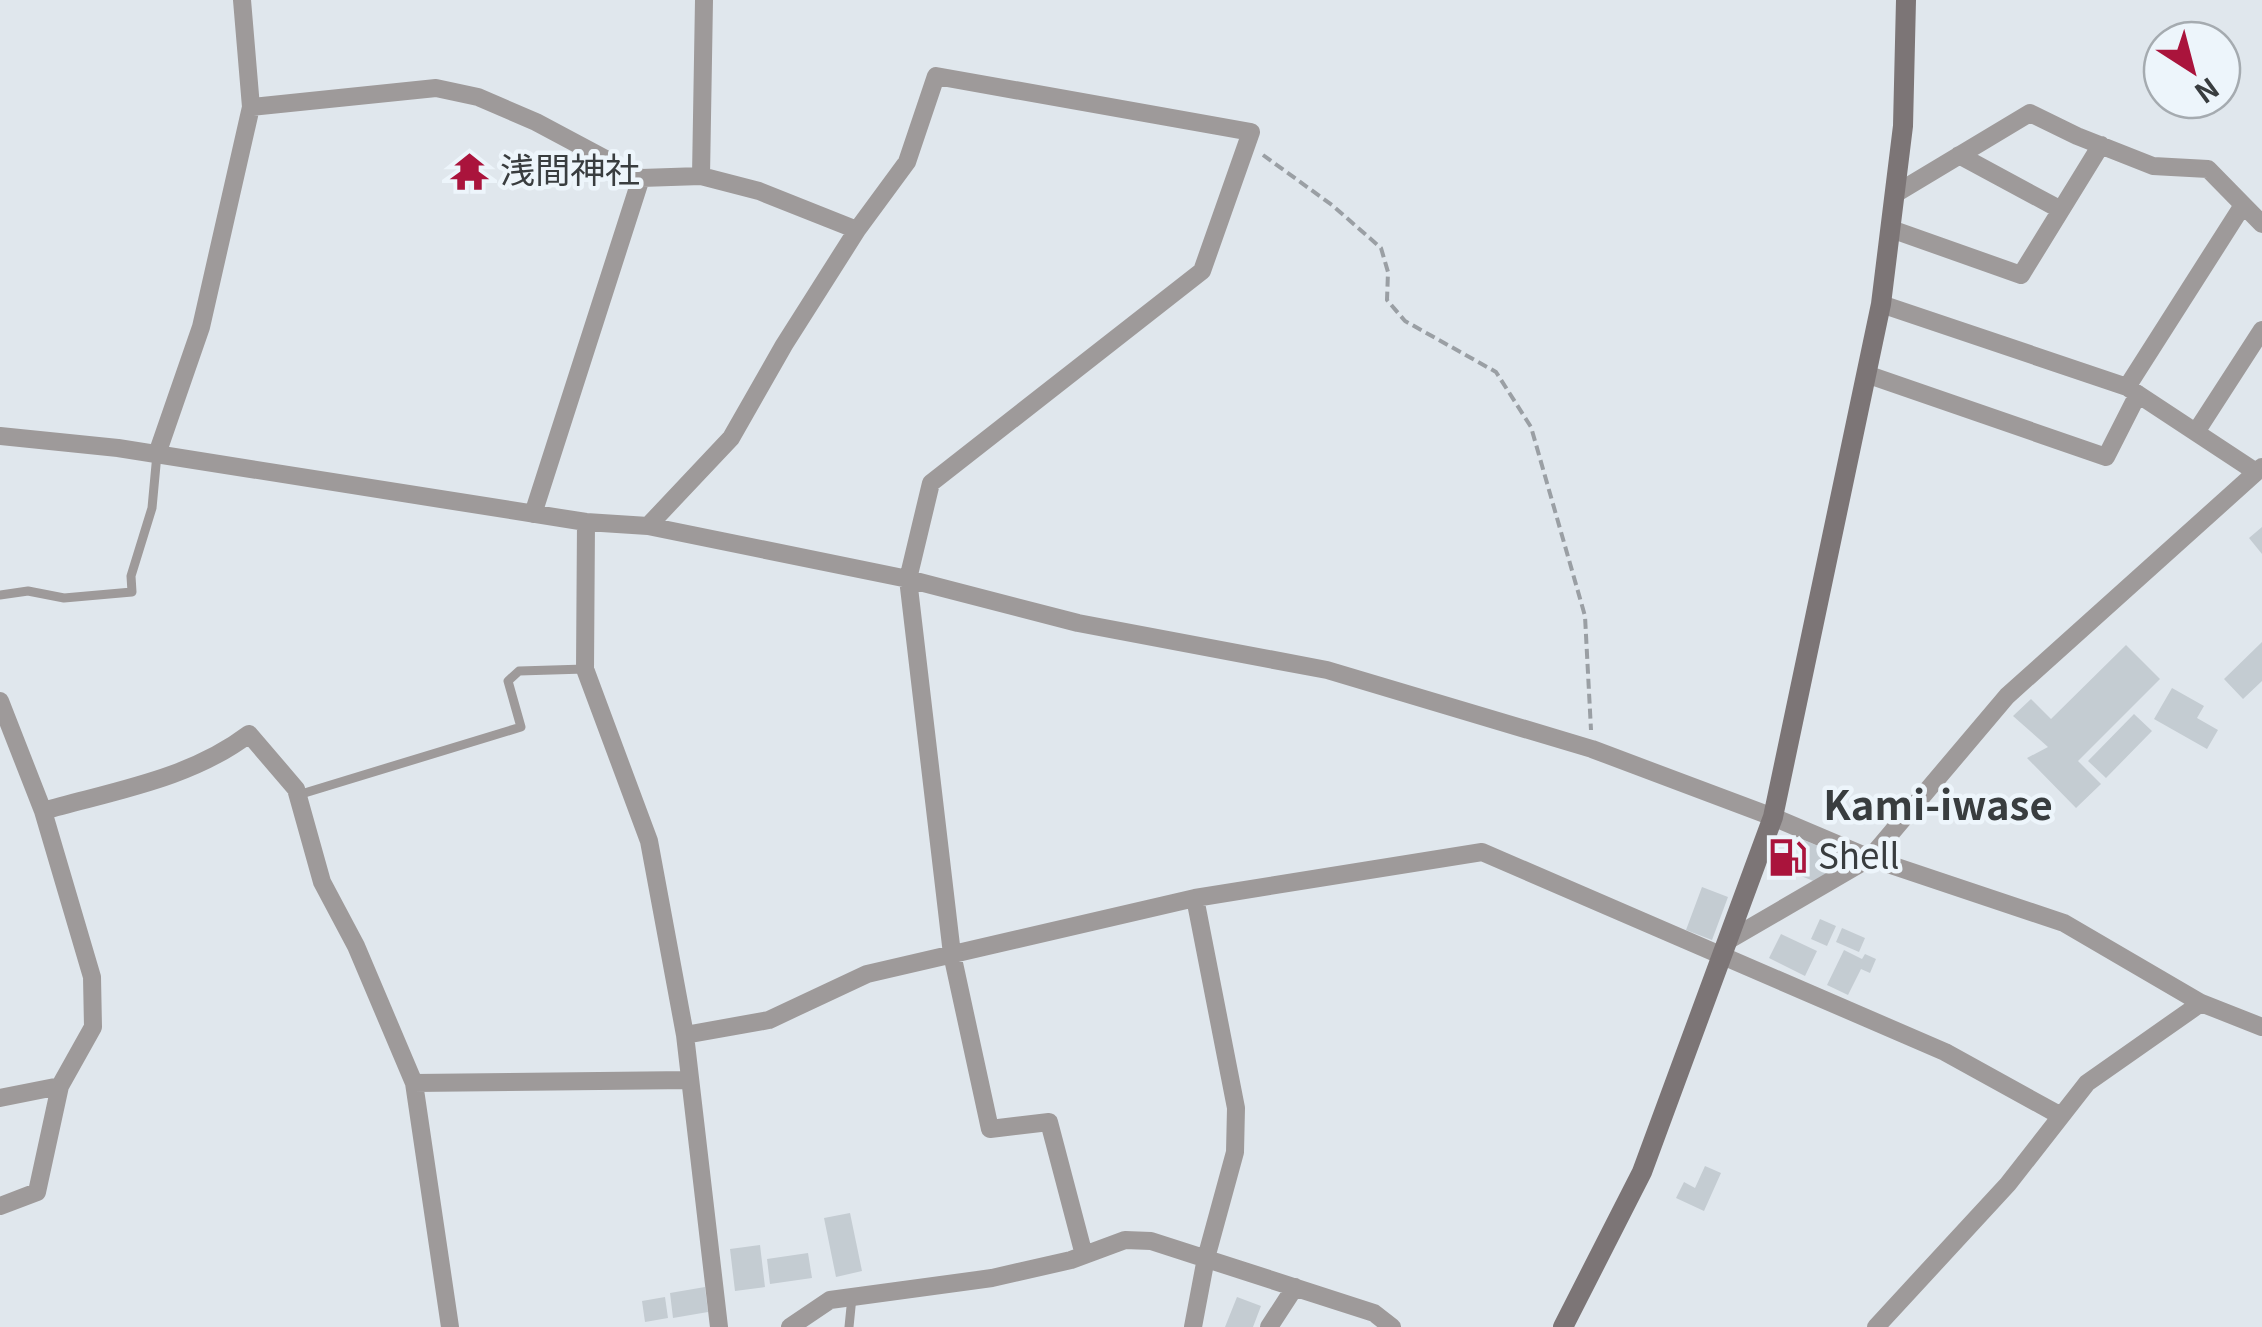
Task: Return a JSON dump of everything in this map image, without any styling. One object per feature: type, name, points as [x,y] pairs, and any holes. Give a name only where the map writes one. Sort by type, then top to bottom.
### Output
[{"type":"street","points":[[158,454],[200,327],[252,107],[242,0]]},
{"type":"street","points":[[701,176],[704,0]]},
{"type":"street","points":[[1563,1327],[1642,1172],[1773,817],[1881,304],[1903,126],[1906,0]]},
{"type":"street","points":[[648,526],[731,438],[856,230],[906,162],[936,76],[1251,132],[1202,271],[931,483],[908,579],[952,954],[990,1129],[1049,1122],[1084,1255]]},
{"type":"street","points":[[252,107],[436,88],[478,97],[536,122],[641,178],[701,176],[759,191],[856,230]]},
{"type":"street","points":[[1895,194],[2030,112],[2153,166],[2208,168],[2262,224]]},
{"type":"street","points":[[1890,228],[2021,275],[2101,145]]},
{"type":"street","points":[[1959,156],[2061,210]]},
{"type":"street","points":[[533,514],[641,178]]},
{"type":"street","points":[[1866,374],[2106,457],[2133,390],[2243,205]]},
{"type":"street","points":[[1726,947],[1870,858],[2007,696],[2259,470],[2133,390],[1881,304]]},
{"type":"street","points":[[2196,432],[2262,330]]},
{"type":"street","points":[[0,436],[158,454],[586,522],[648,526],[908,579],[1078,623],[1328,670],[1592,749],[1870,858],[2064,922],[2201,1003],[2262,1027]]},
{"type":"street","points":[[586,522],[585,669],[649,841],[685,1035],[724,1327]]},
{"type":"street","points":[[0,702],[42,811],[92,976],[93,1026],[60,1086],[37,1192],[0,1206]]},
{"type":"street","points":[[42,811],[172,776],[224,753],[249,734],[298,795],[322,882],[356,946],[414,1083],[450,1327]]},
{"type":"street","points":[[685,1035],[769,1020],[867,974],[1195,898],[1482,852],[1726,947],[1944,1052],[2061,1116]]},
{"type":"street","points":[[1193,1327],[1206,1258],[1236,1152],[1236,1108],[1195,898]]},
{"type":"street","points":[[1876,1327],[2008,1184],[2087,1083],[2201,1003]]},
{"type":"street","points":[[414,1083],[690,1080]]},
{"type":"street","points":[[0,1098],[60,1086]]},
{"type":"street","points":[[790,1327],[830,1300],[992,1278],[1084,1255],[1125,1240],[1151,1241],[1374,1312],[1392,1327]]},
{"type":"street","points":[[1269,1327],[1295,1287]]},
{"type":"lane","points":[[0,595],[28,591],[64,598],[132,592],[131,576],[152,508],[158,454]]},
{"type":"lane","points":[[298,795],[520,727],[508,681],[519,671],[585,669]]},
{"type":"lane","points":[[849,1327],[852,1297]]},
{"type":"path","points":[[1247,144],[1332,205],[1380,248],[1388,272],[1387,300],[1405,321],[1496,372],[1531,426],[1584,616],[1592,749]]},
{"type":"building","points":[[2262,527],[2262,554],[2249,538]]},
{"type":"building","points":[[2262,642],[2262,681],[2243,699],[2224,679]]},
{"type":"building","points":[[2126,645],[2160,679],[2078,761],[2101,784],[2076,808],[2027,758],[2048,747],[2013,716],[2031,699],[2051,719]]},
{"type":"building","points":[[2172,688],[2204,706],[2197,718],[2218,730],[2207,749],[2154,719]]},
{"type":"building","points":[[2134,714],[2152,731],[2106,778],[2088,761]]},
{"type":"building","points":[[1804,840],[1850,860],[1816,882],[1791,872]]},
{"type":"building","points":[[1702,887],[1728,897],[1712,940],[1686,930]]},
{"type":"building","points":[[1820,919],[1836,926],[1827,946],[1811,939]]},
{"type":"building","points":[[1842,928],[1865,938],[1859,952],[1836,942]]},
{"type":"building","points":[[1781,934],[1817,951],[1805,976],[1769,958]]},
{"type":"building","points":[[1844,950],[1862,959],[1865,954],[1876,959],[1870,973],[1861,969],[1848,995],[1827,985]]},
{"type":"building","points":[[1705,1166],[1721,1173],[1704,1211],[1676,1198],[1684,1182],[1695,1188]]},
{"type":"building","points":[[850,1213],[862,1271],[836,1277],[824,1218]]},
{"type":"building","points":[[760,1245],[765,1287],[735,1291],[730,1249]]},
{"type":"building","points":[[808,1253],[812,1278],[770,1284],[767,1259]]},
{"type":"building","points":[[705,1287],[708,1312],[673,1318],[670,1293]]},
{"type":"building","points":[[665,1297],[668,1318],[645,1322],[642,1301]]},
{"type":"building","points":[[1237,1297],[1261,1306],[1253,1327],[1225,1327]]},
{"type":"place","name":"浅間神社","points":[[470,171]]},
{"type":"place","name":"Shell","points":[[1788,857]]},
{"type":"district","name":"Kami-iwase","points":[[1938,806]]}]
